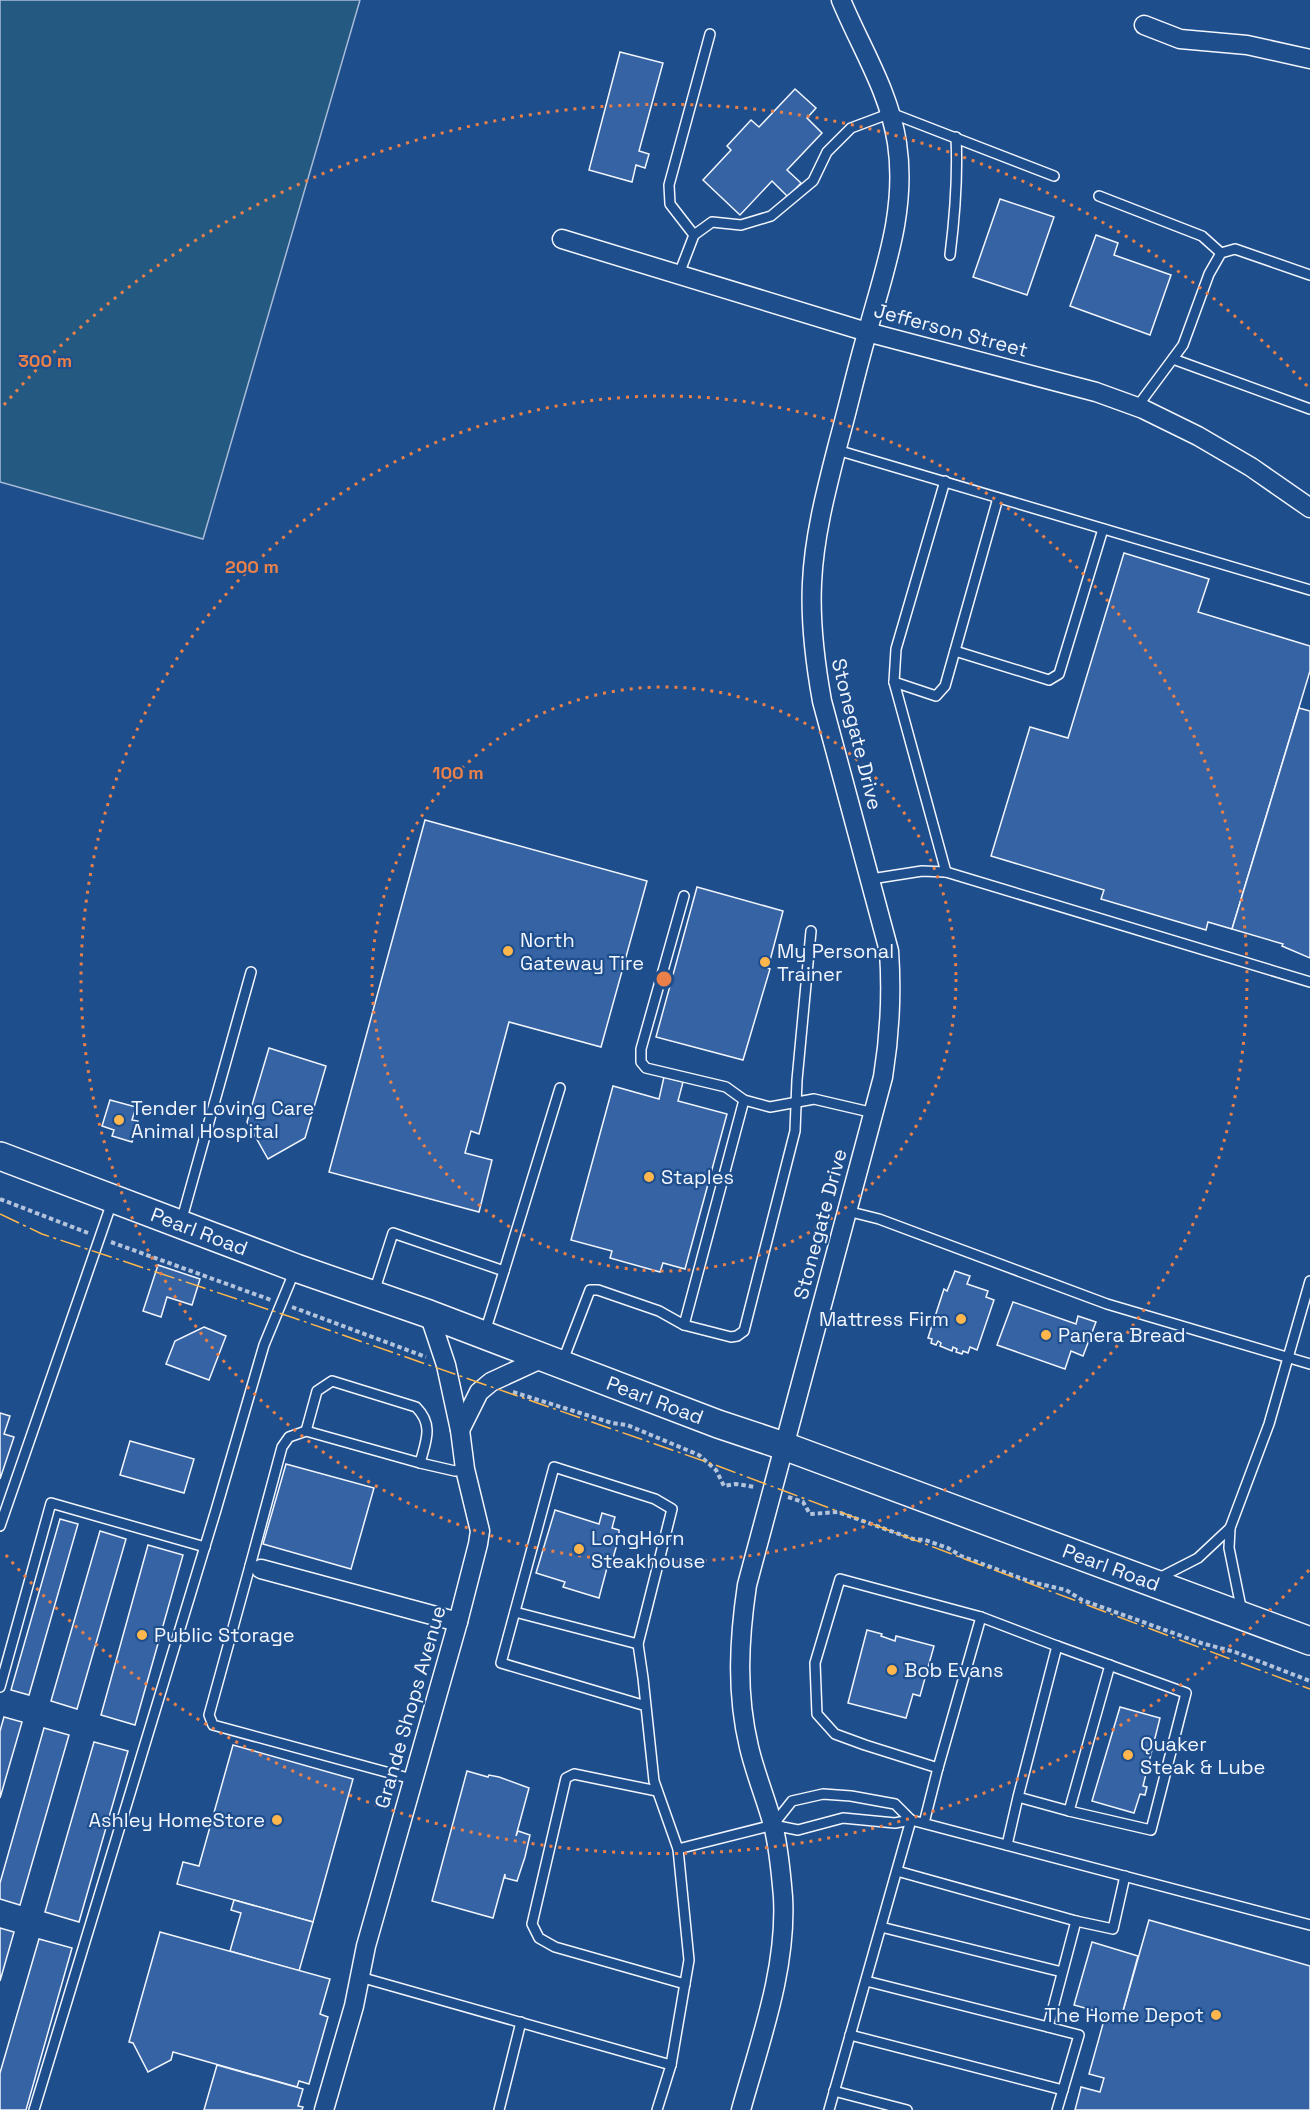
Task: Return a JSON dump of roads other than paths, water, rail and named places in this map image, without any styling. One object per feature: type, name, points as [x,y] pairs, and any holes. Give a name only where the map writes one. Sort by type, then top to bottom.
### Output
[{"type":"main road","name":"Pearl Road","points":[[0,1156],[296,1268],[429,1314],[718,1424],[784,1446],[1310,1641]]},
{"type":"street","name":"Stonegate Drive","points":[[741,2110],[777,1973],[783,1899],[780,1862],[773,1825],[749,1746],[741,1704],[739,1661],[741,1624],[747,1585],[883,1077],[890,1035],[892,993],[890,951],[822,701],[812,628],[812,584],[816,540],[867,332],[894,239],[899,209],[898,144],[891,112],[881,83],[841,0]]},
{"type":"street","points":[[1144,25],[1180,39],[1247,45],[1310,59]]},
{"type":"street","name":"Jefferson Street","points":[[562,238],[867,332],[1096,392],[1137,407],[1198,436],[1251,467],[1310,508]]},
{"type":"street","name":"Grande Shops Avenue","points":[[324,2110],[354,2006],[366,1946],[458,1622],[480,1531],[465,1469],[460,1430],[446,1365],[429,1314]]},
{"type":"street","points":[[460,1430],[479,1392],[491,1382],[552,1362]]},
{"type":"street","points":[[256,1568],[458,1622]]},
{"type":"lane","points":[[694,235],[670,204],[669,185],[710,34]]},
{"type":"lane","points":[[679,274],[694,235],[712,222],[741,225],[771,216],[813,181],[827,152],[851,128],[891,112],[1054,176]]},
{"type":"lane","points":[[950,255],[957,193],[956,137]]},
{"type":"lane","points":[[1099,196],[1202,236],[1221,253]]},
{"type":"lane","points":[[1137,407],[1183,345],[1209,274],[1221,253],[1235,249],[1310,275]]},
{"type":"lane","points":[[1173,359],[1310,409]]},
{"type":"lane","points":[[837,450],[1310,590]]},
{"type":"lane","points":[[945,482],[896,649],[894,682],[946,872]]},
{"type":"lane","points":[[894,682],[936,696],[945,686],[998,498]]},
{"type":"lane","points":[[955,651],[1048,680],[1059,674],[1103,529]]},
{"type":"lane","points":[[871,879],[922,871],[946,872],[1310,982]]},
{"type":"lane","points":[[684,896],[641,1049],[642,1062],[646,1068],[726,1087],[744,1100],[770,1107],[814,1099],[874,1113]]},
{"type":"lane","points":[[552,1362],[590,1290],[598,1290],[659,1311],[684,1325],[731,1337],[744,1331],[795,1131],[811,931]]},
{"type":"lane","points":[[180,1224],[251,972]]},
{"type":"lane","points":[[484,1335],[560,1088]]},
{"type":"lane","points":[[684,1325],[744,1100]]},
{"type":"lane","points":[[0,1526],[113,1200]]},
{"type":"lane","points":[[847,1210],[879,1219],[1107,1304],[1310,1364]]},
{"type":"lane","points":[[374,1294],[393,1233],[504,1271]]},
{"type":"lane","points":[[34,2110],[264,1345],[296,1268]]},
{"type":"lane","points":[[1243,1617],[1229,1548],[1230,1527],[1269,1424],[1310,1281]]},
{"type":"lane","points":[[306,1431],[317,1391],[332,1381],[416,1407],[423,1414],[428,1435],[420,1463]]},
{"type":"lane","points":[[412,1779],[213,1725],[209,1715],[256,1568],[282,1447],[289,1437],[306,1431],[420,1463],[455,1471],[465,1469]]},
{"type":"lane","points":[[646,1706],[501,1663],[554,1467],[655,1499],[672,1509],[638,1644],[646,1706],[654,1781],[678,1850],[689,1960],[671,2065],[657,2110]]},
{"type":"lane","points":[[0,1687],[51,1503],[205,1547]]},
{"type":"lane","points":[[1150,1582],[1198,1558],[1230,1527]]},
{"type":"lane","points":[[938,1768],[835,1734],[817,1714],[815,1663],[840,1579],[981,1617],[1186,1693],[1151,1830],[1018,1797]]},
{"type":"lane","points":[[515,1612],[638,1644]]},
{"type":"lane","points":[[924,1823],[981,1617]]},
{"type":"lane","points":[[1007,1845],[1057,1646]]},
{"type":"lane","points":[[1069,1811],[1110,1665]]},
{"type":"lane","points":[[657,1791],[574,1774],[566,1778],[532,1924],[539,1938],[555,1947],[685,1984]]},
{"type":"lane","points":[[773,1825],[792,1801],[823,1794],[895,1803],[911,1820]]},
{"type":"lane","points":[[678,1850],[773,1825],[798,1830],[843,1818],[895,1823],[911,1820],[1309,1922]]},
{"type":"lane","points":[[829,2110],[911,1820]]},
{"type":"lane","points":[[897,1871],[1076,1921],[1113,1929],[1125,1876]]},
{"type":"lane","points":[[1048,2027],[1076,1921]]},
{"type":"lane","points":[[881,1927],[1062,1972]]},
{"type":"lane","points":[[360,1977],[671,2065]]},
{"type":"lane","points":[[866,1981],[1079,2035],[1057,2110]]},
{"type":"lane","points":[[499,2110],[521,2022]]},
{"type":"lane","points":[[850,2035],[1063,2091]]},
{"type":"lane","points":[[834,2091],[907,2110]]},
{"type":"place","name":"North Gateway Tire","points":[[508,951]]},
{"type":"place","name":"My Personal Trainer","points":[[765,962]]},
{"type":"place","name":"Tender Loving Care Animal Hospital","points":[[119,1120]]},
{"type":"place","name":"Staples","points":[[649,1177]]},
{"type":"place","name":"Mattress Firm","points":[[961,1319]]},
{"type":"place","name":"Panera Bread","points":[[1046,1335]]},
{"type":"place","name":"LongHorn Steakhouse","points":[[579,1549]]},
{"type":"place","name":"Public Storage","points":[[142,1635]]},
{"type":"place","name":"Bob Evans","points":[[892,1670]]},
{"type":"place","name":"Quaker Steak & Lube","points":[[1128,1755]]},
{"type":"place","name":"Ashley HomeStore","points":[[277,1820]]},
{"type":"place","name":"The Home Depot","points":[[1216,2015]]}]
